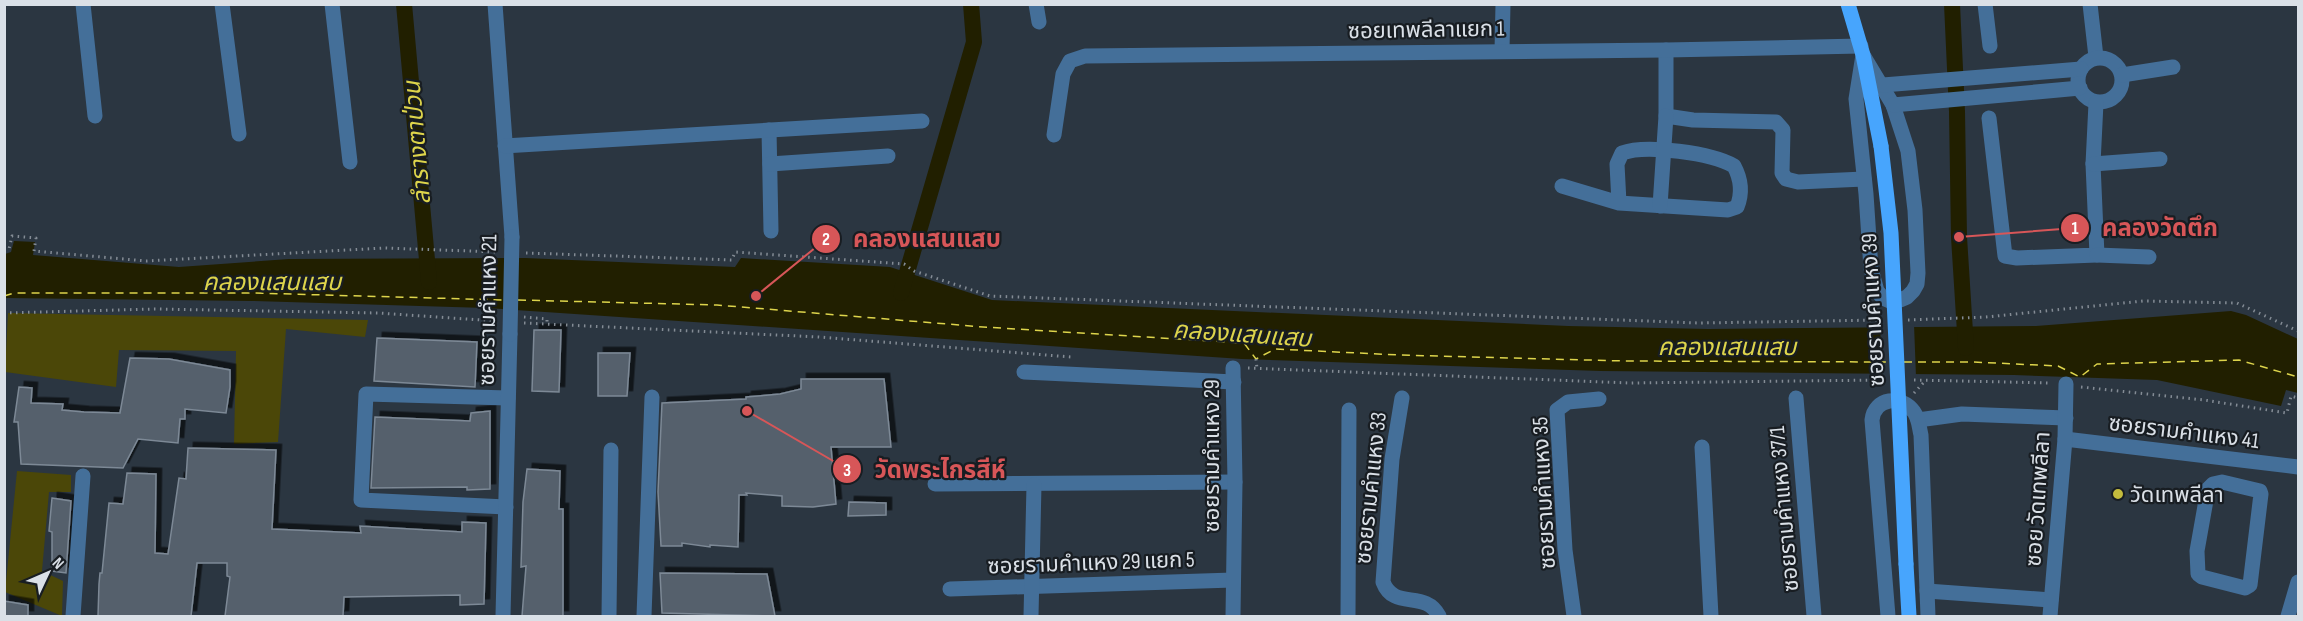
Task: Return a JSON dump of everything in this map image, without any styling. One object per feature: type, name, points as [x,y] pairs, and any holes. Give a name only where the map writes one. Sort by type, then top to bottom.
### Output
[{"type":"main road","name":"ซอยรามคำแหง 39","points":[[1848,4],[1862,50],[1881,146],[1891,233],[1909,616]]},
{"type":"street","points":[[83,4],[95,116]]},
{"type":"street","points":[[222,4],[239,135]]},
{"type":"street","points":[[333,4],[350,162]]},
{"type":"street","name":"ซอยรามคำแหง 21","points":[[495,4],[512,237],[503,616]]},
{"type":"street","points":[[1036,4],[1039,22]]},
{"type":"street","points":[[1502,51],[1503,4]]},
{"type":"street","points":[[1985,4],[1990,46]]},
{"type":"street","points":[[2090,4],[2096,57]]},
{"type":"street","points":[[1660,206],[1666,116],[1666,50]]},
{"type":"street","points":[[1862,50],[1893,105],[1908,151],[1914,199],[1918,273],[1917,284],[1913,291],[1907,297],[1899,300],[1890,301],[1883,298],[1877,291],[1874,280],[1856,99],[1862,50]]},
{"type":"street","name":"ซอยเทพลีลาแยก 1","points":[[1054,135],[1063,74],[1070,61],[1085,56],[1862,50]]},
{"type":"street","points":[[2096,57],[2107,58],[2113,62],[2121,75],[2122,83],[2118,93],[2113,99],[2096,103],[2089,101],[2080,88],[2081,69],[2096,57]]},
{"type":"street","points":[[2121,75],[2173,67]]},
{"type":"street","points":[[1882,85],[2081,69]]},
{"type":"street","points":[[1989,76],[1990,97]]},
{"type":"street","points":[[1893,105],[2080,88]]},
{"type":"street","points":[[2096,103],[2093,164],[2097,255]]},
{"type":"street","points":[[1666,116],[1693,120],[1776,122],[1783,130],[1782,173],[1786,179],[1798,182],[1864,178]]},
{"type":"street","points":[[1989,118],[2005,256],[2017,258],[2097,255],[2149,257]]},
{"type":"street","points":[[505,146],[922,121]]},
{"type":"street","points":[[769,130],[771,231]]},
{"type":"street","points":[[1562,186],[1619,203],[1728,210],[1737,207],[1741,198],[1740,177],[1734,166],[1708,155],[1664,150],[1630,150],[1622,153],[1617,164],[1619,203]]},
{"type":"street","points":[[770,164],[888,156]]},
{"type":"street","points":[[2093,164],[2160,159]]},
{"type":"street","points":[[1024,372],[1233,375]]},
{"type":"street","name":"ซอยรามคำแหง 29","points":[[1233,375],[1235,482],[1233,616]]},
{"type":"street","name":"ซอย วัดเทพลีลา","points":[[2050,616],[2065,439],[2066,384]]},
{"type":"street","points":[[506,507],[361,500],[366,394],[508,398]]},
{"type":"street","points":[[644,616],[652,398]]},
{"type":"street","name":"ซอยรามคำแหง 33","points":[[1402,398],[1392,459],[1383,582],[1386,590],[1397,598],[1421,600],[1433,606],[1439,616]]},
{"type":"street","name":"ซอยรามคำแหง 37/1","points":[[1796,398],[1814,616]]},
{"type":"street","name":"ซอยรามคำแหง 35","points":[[1574,616],[1565,550],[1557,410],[1568,402],[1599,399]]},
{"type":"street","name":"ซอยรามคำแหง 39","points":[[1888,616],[1872,420],[1875,408],[1884,402],[1897,401],[1904,403],[1915,412],[1918,420]]},
{"type":"street","points":[[1348,616],[1350,410]]},
{"type":"street","points":[[1928,616],[1922,458],[1918,420],[1962,414],[2066,418]]},
{"type":"street","name":"ซอยรามคำแหง 41","points":[[2065,439],[2298,467]]},
{"type":"street","points":[[1702,447],[1711,616]]},
{"type":"street","points":[[609,616],[611,450]]},
{"type":"street","points":[[2232,483],[2236,460]]},
{"type":"street","points":[[73,616],[83,476]]},
{"type":"street","points":[[935,484],[1235,482]]},
{"type":"street","points":[[2217,482],[2232,483],[2258,489],[2261,494],[2250,585],[2245,588],[2202,578],[2196,567],[2208,489],[2217,482]]},
{"type":"street","points":[[1031,616],[1034,485]]},
{"type":"street","name":"ซอยรามคำแหง 29 แยก 5","points":[[950,589],[1233,580]]},
{"type":"street","points":[[2288,616],[2298,582]]},
{"type":"street","points":[[1927,591],[2051,600]]},
{"type":"path","points":[[4,249],[9,249],[12,236],[36,238],[34,251],[146,261],[384,248],[500,252]]},
{"type":"path","points":[[523,253],[732,260],[735,252],[904,264],[914,271],[990,296],[1699,323],[1889,320]]},
{"type":"path","points":[[1901,320],[1986,317],[2143,301],[2237,303],[2298,331]]},
{"type":"path","points":[[4,313],[155,309],[378,313],[510,323],[819,337],[1077,357]]},
{"type":"path","points":[[510,323],[547,319],[547,324]]},
{"type":"path","points":[[1256,359],[1257,369]]},
{"type":"path","points":[[1233,375],[1257,369],[1629,383],[1886,380]]},
{"type":"path","points":[[1905,380],[2066,384],[2204,400],[2287,413],[2291,396],[2298,398]]},
{"type":"shaded area","points":[[8,313],[368,320],[365,337],[286,329],[278,442],[234,444],[236,351],[119,350],[116,387],[5,372]]},
{"type":"shaded area","points":[[17,471],[71,475],[71,492],[49,492],[42,571],[63,581],[62,616],[5,592]]},
{"type":"water","points":[[14,241],[35,242],[33,255],[179,267],[289,259],[525,258],[735,267],[741,258],[890,267],[992,300],[1568,326],[1708,329],[2036,326],[2231,311],[2246,315],[2298,339],[2298,393],[2286,390],[2281,406],[2157,380],[2014,375],[1601,371],[1242,359],[486,308],[252,301],[5,298],[5,254],[11,252]]},
{"type":"pier","points":[[1914,324],[1916,377],[1882,377],[1880,325]]},
{"type":"building","points":[[534,330],[561,330],[559,392],[532,391]]},
{"type":"building","points":[[377,338],[477,342],[475,387],[374,381]]},
{"type":"building","points":[[598,353],[630,353],[627,396],[598,396]]},
{"type":"building","points":[[130,358],[169,359],[230,370],[226,413],[185,409],[185,419],[180,419],[178,443],[138,439],[123,468],[21,464],[18,422],[14,422],[19,387],[32,388],[31,403],[63,404],[62,410],[120,413]]},
{"type":"building","points":[[801,379],[884,379],[891,447],[831,447],[836,504],[813,507],[782,506],[782,496],[746,493],[747,495],[739,495],[738,547],[710,545],[710,547],[682,543],[682,546],[661,546],[658,492],[662,403],[746,399],[746,397],[780,394],[801,389]]},
{"type":"building","points":[[490,411],[490,489],[467,490],[467,487],[371,488],[375,417],[470,421],[471,413]]},
{"type":"building","points":[[188,448],[276,450],[272,529],[361,533],[360,526],[462,532],[462,522],[486,523],[484,604],[460,605],[460,595],[344,597],[343,616],[225,616],[230,577],[227,576],[227,563],[197,563],[191,616],[98,616],[100,573],[102,573],[109,503],[123,504],[127,473],[156,474],[155,553],[168,554],[179,478],[186,479]]},
{"type":"building","points":[[527,469],[560,471],[559,509],[563,509],[563,616],[522,616],[526,566],[521,567],[523,502]]},
{"type":"building","points":[[52,498],[71,501],[66,573],[52,571],[52,532],[49,531]]},
{"type":"building","points":[[849,502],[886,503],[886,515],[848,516]]},
{"type":"building","points":[[660,573],[767,574],[775,616],[662,613]]},
{"type":"building","points":[[4,601],[28,605],[28,616],[4,616]]},
{"type":"waterway","name":"ลำรางตาป่วน","points":[[404,4],[429,282]]},
{"type":"waterway","points":[[901,293],[974,42],[971,4]]},
{"type":"waterway","points":[[1952,4],[1959,237],[1966,348]]},
{"type":"ferry route","points":[[4,296],[14,293],[252,293],[505,300]]},
{"type":"ferry route","points":[[518,300],[717,305],[983,327],[1244,343],[1256,359],[1275,349],[1625,361],[1890,362]]},
{"type":"ferry route","points":[[1904,362],[1974,362],[2058,366],[2080,377],[2097,364],[2239,360],[2298,377]]},
{"type":"place","name":"คลองวัดตึก","points":[[1959,237]]},
{"type":"place","name":"คลองแสนแสบ","points":[[756,296]]},
{"type":"place","name":"วัดพระไกรสีห์","points":[[747,411]]},
{"type":"place","name":"วัดเทพลีลา","points":[[2118,494]]}]
